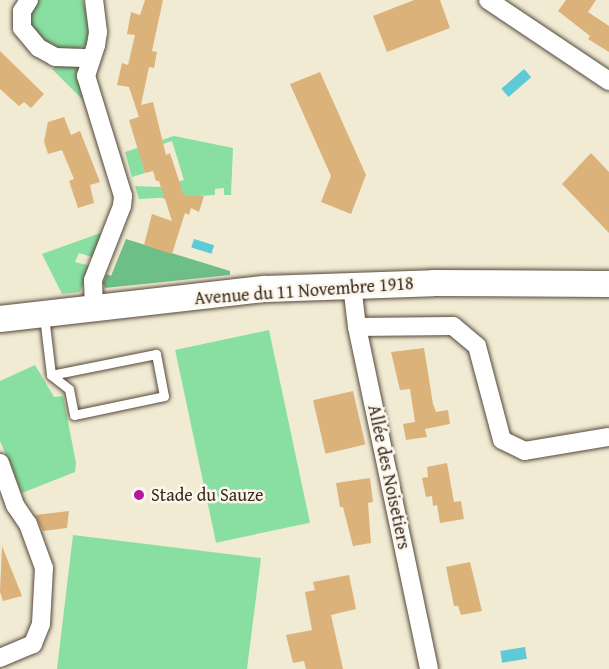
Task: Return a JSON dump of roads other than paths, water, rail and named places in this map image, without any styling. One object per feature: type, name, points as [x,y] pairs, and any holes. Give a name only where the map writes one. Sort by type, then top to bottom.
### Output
[{"type":"main road","name":"Avenue du 11 Novembre 1918","points":[[0,319],[265,289],[352,285],[609,284]]},
{"type":"street","points":[[29,0],[22,11],[22,28],[39,48],[55,57],[91,58]]},
{"type":"street","points":[[94,0],[98,32],[86,76],[123,196],[122,207],[93,280],[94,309]]},
{"type":"street","points":[[488,0],[609,81]]},
{"type":"street","name":"Allée des Noisetiers","points":[[352,285],[357,327],[429,669]]},
{"type":"street","points":[[357,327],[453,326],[477,346],[502,440],[525,451],[609,437]]},
{"type":"street","points":[[0,464],[15,505],[25,516],[44,568],[41,624],[33,644],[0,658]]},
{"type":"lane","points":[[44,314],[51,375],[69,389],[74,415],[164,396],[156,354],[51,375]]},
{"type":"water","points":[[524,69],[531,77],[509,97],[501,89]]},
{"type":"water","points":[[194,239],[214,245],[211,254],[191,248]]},
{"type":"water","points":[[525,647],[527,659],[502,663],[500,651]]},
{"type":"place","name":"Stade du Sauze","points":[[139,495]]}]
